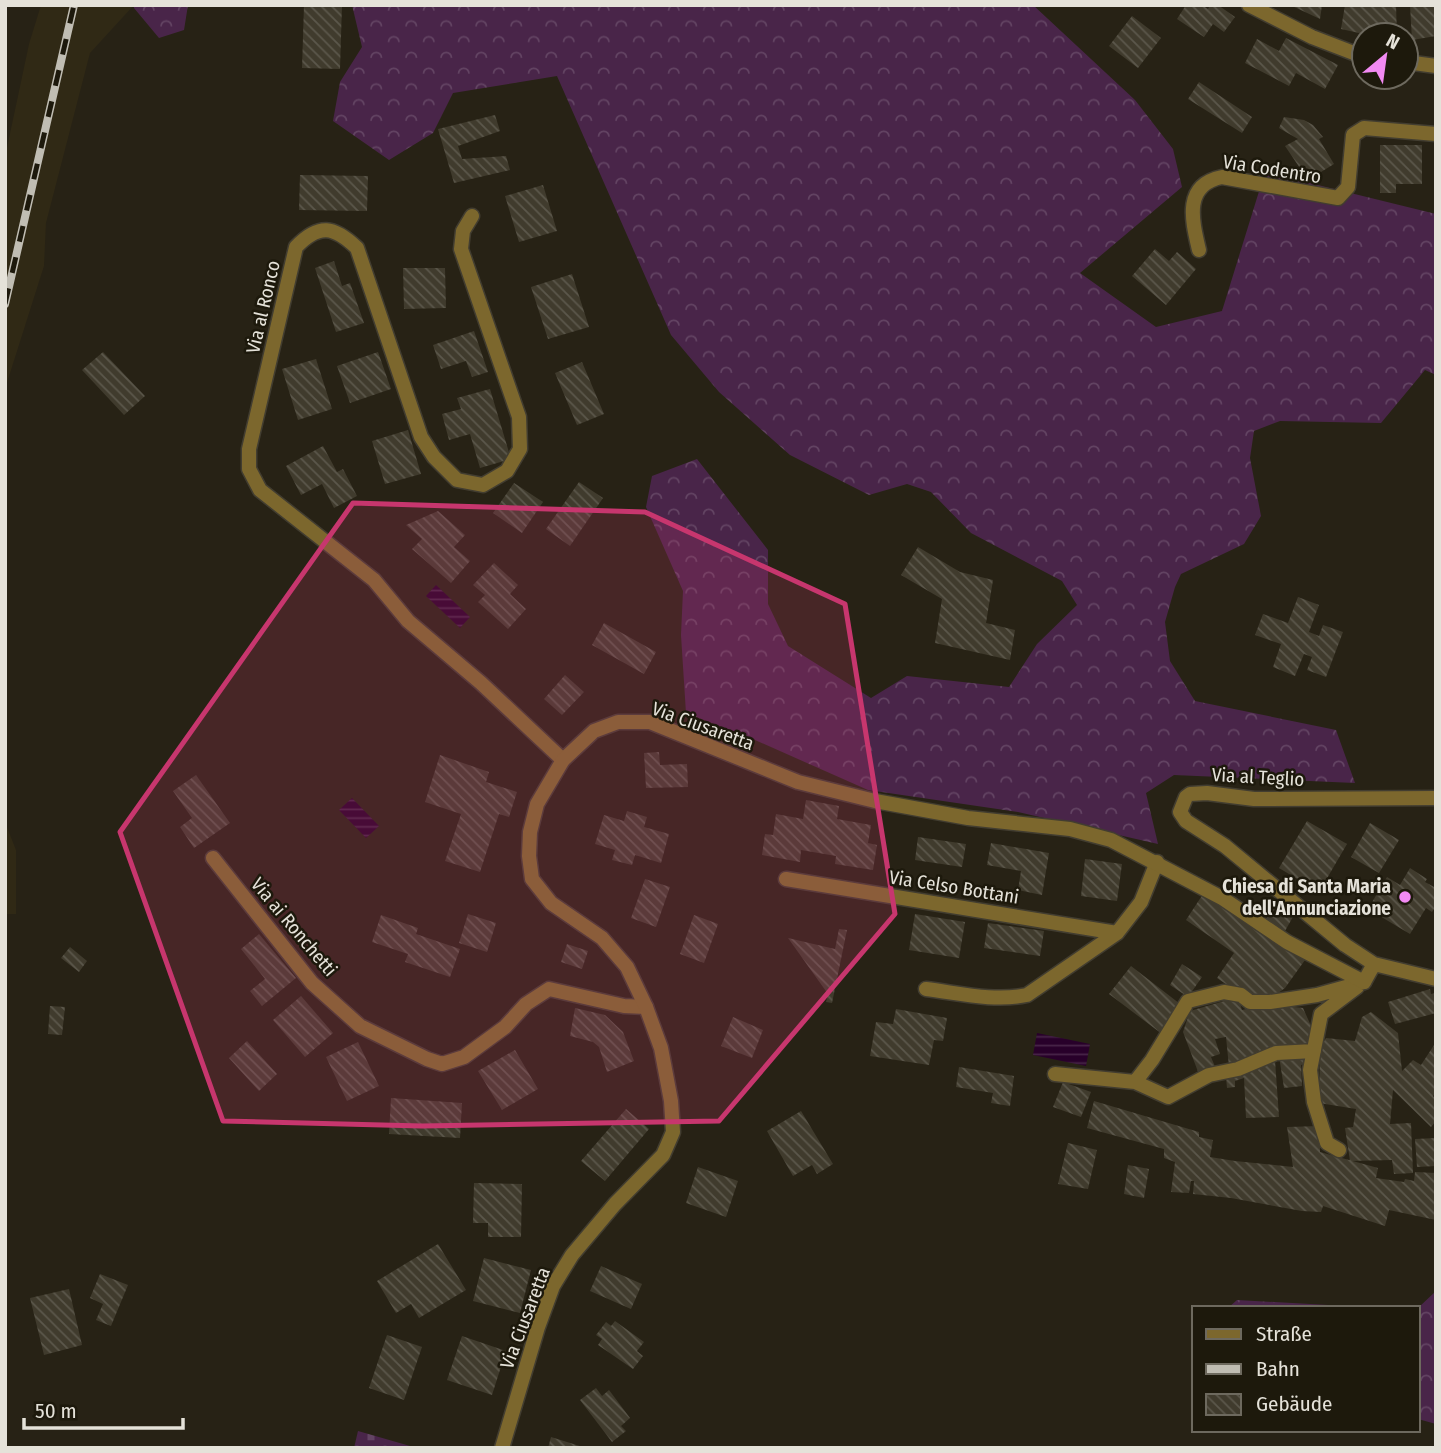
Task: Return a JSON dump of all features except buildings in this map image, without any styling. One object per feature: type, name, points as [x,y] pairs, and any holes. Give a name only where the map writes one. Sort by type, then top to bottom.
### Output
[{"type":"street","points":[[1249,5],[1312,37],[1350,52]]},
{"type":"street","name":"Via Codentro","points":[[1199,250],[1192,219],[1196,193],[1209,180],[1222,177],[1338,198],[1348,187],[1353,135],[1364,128],[1436,134]]},
{"type":"street","name":"Via al Ronco","points":[[472,216],[463,231],[461,249],[519,417],[520,449],[507,471],[483,485],[457,480],[433,457],[421,437],[357,248],[345,236],[327,230],[310,233],[296,247],[249,449],[249,469],[260,490],[374,580],[408,621],[481,683],[563,761]]},
{"type":"street","name":"Via Ciusaretta","points":[[502,1448],[553,1286],[581,1245],[615,1204],[663,1155],[673,1132],[671,1101],[661,1048],[627,967],[602,938],[551,903],[532,879],[530,832],[537,804],[563,761],[594,731],[618,722],[650,722],[798,782],[875,801],[968,818],[1070,829],[1111,840],[1222,898],[1287,942],[1364,982]]},
{"type":"street","name":"Via al Teglio","points":[[1430,978],[1374,964],[1345,945],[1225,846],[1186,821],[1180,812],[1186,797],[1197,793],[1254,799],[1436,798]]},
{"type":"street","name":"Via ai Ronchetti","points":[[213,858],[312,983],[360,1026],[442,1064],[464,1056],[486,1043],[526,1004],[549,989],[624,1006],[646,1007]]},
{"type":"street","points":[[926,989],[1000,998],[1027,995],[1117,933],[1141,902],[1157,862]]},
{"type":"street","name":"Via Celso Bottani","points":[[786,879],[1117,933]]},
{"type":"street","points":[[1339,1150],[1327,1143],[1314,1102],[1310,1070],[1321,1014],[1364,982],[1374,964]]},
{"type":"street","points":[[1135,1082],[1152,1060],[1188,1001],[1224,992],[1241,995],[1250,1002],[1270,1002],[1317,995],[1364,982]]},
{"type":"street","points":[[1055,1074],[1135,1082],[1168,1097],[1209,1075],[1238,1069],[1276,1054],[1314,1051]]},
{"type":"highlighted area","points":[[353,503],[645,512],[845,604],[895,914],[719,1121],[422,1126],[223,1121],[120,832]]},
{"type":"shaded area","points":[[41,5],[134,5],[90,53],[46,223],[44,266],[5,389],[5,157],[29,44]]},
{"type":"shaded area","points":[[436,585],[470,617],[460,628],[426,596]]},
{"type":"shaded area","points":[[352,798],[379,826],[366,838],[339,810]]},
{"type":"shaded area","points":[[5,822],[16,850],[16,914],[5,914]]},
{"type":"shaded area","points":[[1037,1033],[1090,1044],[1086,1066],[1033,1055]]},
{"type":"green space","points":[[134,5],[188,5],[184,30],[159,38]]},
{"type":"green space","points":[[352,5],[1033,5],[1135,100],[1173,149],[1182,187],[1080,273],[1156,327],[1222,311],[1265,172],[1436,214],[1436,375],[1425,370],[1381,423],[1280,421],[1254,431],[1250,458],[1261,516],[1244,544],[1181,574],[1165,622],[1170,661],[1195,701],[1336,730],[1355,783],[1174,775],[1146,793],[1158,844],[1018,812],[868,790],[686,713],[681,635],[683,591],[646,507],[652,476],[697,459],[768,550],[768,604],[788,646],[871,698],[907,676],[1009,687],[1037,644],[1077,605],[1062,581],[971,533],[931,492],[907,484],[869,495],[790,455],[719,392],[671,335],[557,76],[453,93],[433,133],[389,160],[333,121],[340,82],[362,47]]},
{"type":"green space","points":[[1436,1291],[1436,1424],[1420,1420],[1420,1306]]},
{"type":"green space","points":[[1237,1300],[1346,1306],[1230,1306]]},
{"type":"green space","points":[[358,1431],[417,1448],[354,1448]]},
{"type":"railway","points":[[5,304],[74,5]]},
{"type":"place","name":"Chiesa di Santa Maria dell'Annunciazione","points":[[1405,897]]}]
